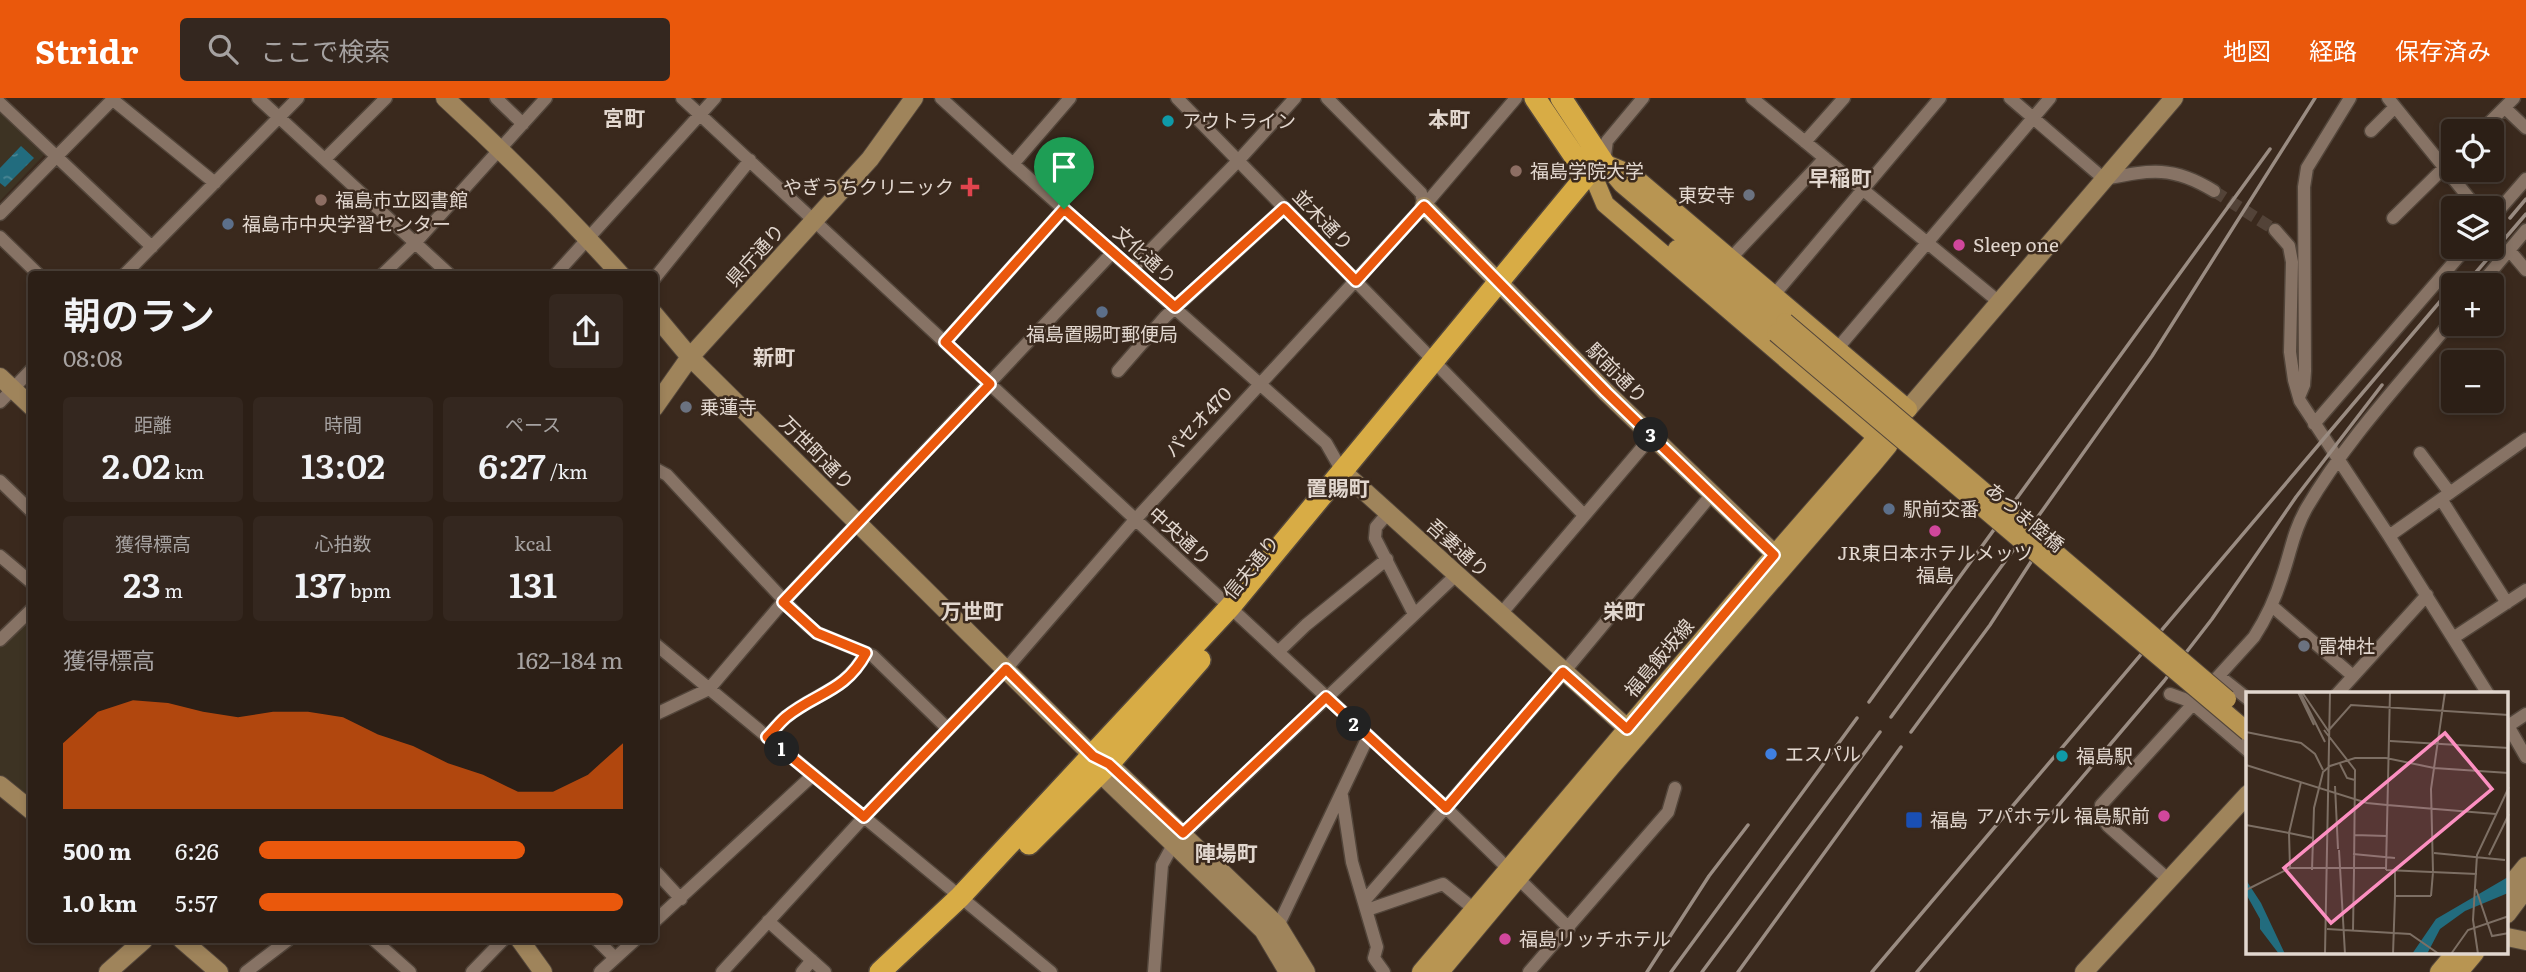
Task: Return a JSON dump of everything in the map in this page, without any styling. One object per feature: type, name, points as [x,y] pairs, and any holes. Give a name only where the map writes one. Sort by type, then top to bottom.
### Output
[{"type":"highway","points":[[1535,98],[1596,174]]},
{"type":"highway","points":[[1561,98],[1596,174]]},
{"type":"highway","name":"信夫通り","points":[[899,972],[964,901],[1101,764],[1235,612],[1596,174]]},
{"type":"highway","name":"信夫通り","points":[[880,972],[964,901]]},
{"type":"main road","points":[[1596,174],[1631,174],[1908,409]]},
{"type":"main road","points":[[1596,174],[1613,195],[1781,327]]},
{"type":"main road","points":[[1596,174],[1605,204],[1882,442]]},
{"type":"main road","name":"あづま陸橋","points":[[1781,327],[2246,715]]},
{"type":"main road","name":"あづま陸橋","points":[[1781,327],[2246,731]]},
{"type":"main road","name":"福島飯坂線","points":[[1440,972],[1515,873],[1908,409]]},
{"type":"main road","name":"福島飯坂線","points":[[1421,972],[1474,909],[1515,873]]},
{"type":"main road","points":[[2439,972],[2454,954]]},
{"type":"main road","points":[[2459,972],[2474,954]]},
{"type":"street","points":[[258,98],[446,271]]},
{"type":"street","points":[[128,271],[299,98]]},
{"type":"street","points":[[326,159],[386,98]]},
{"type":"street","points":[[445,98],[500,149],[617,271]]},
{"type":"street","points":[[496,98],[523,124]]},
{"type":"street","points":[[386,271],[415,243],[546,98]]},
{"type":"street","name":"中央通り","points":[[682,98],[1134,521],[1446,808],[1569,928]]},
{"type":"street","points":[[558,271],[715,98]]},
{"type":"street","name":"県庁通り","points":[[658,402],[690,357],[870,159],[914,98]]},
{"type":"street","name":"文化通り","points":[[941,98],[1260,383]]},
{"type":"street","points":[[1013,164],[1070,98]]},
{"type":"street","name":"並木通り","points":[[1177,98],[1584,515]]},
{"type":"street","points":[[1132,269],[1295,98]]},
{"type":"street","points":[[1327,98],[1421,193],[1424,206]]},
{"type":"street","name":"パセオ470","points":[[722,972],[947,728],[1006,669],[1134,521],[1424,206],[1516,98]]},
{"type":"street","points":[[1596,174],[1607,141],[1643,98]]},
{"type":"street","points":[[1752,98],[1999,302]]},
{"type":"street","points":[[1805,142],[1844,98]]},
{"type":"street","points":[[1774,295],[1941,98]]},
{"type":"street","points":[[2010,98],[2104,179]]},
{"type":"street","points":[[1838,349],[2050,98]]},
{"type":"street","points":[[1908,409],[2174,98]]},
{"type":"street","points":[[2299,397],[2304,385],[2305,371],[2304,187],[2307,168],[2350,98]]},
{"type":"street","points":[[2493,119],[2514,98]]},
{"type":"street","points":[[0,214],[113,99],[215,183]]},
{"type":"street","points":[[2371,131],[2391,102],[2441,155]]},
{"type":"street","points":[[0,103],[152,247]]},
{"type":"street","points":[[2504,108],[2526,128]]},
{"type":"street","points":[[1731,258],[1825,158]]},
{"type":"street","points":[[658,274],[750,160]]},
{"type":"street","points":[[2393,218],[2441,171]]},
{"type":"street","points":[[2104,179],[2136,173],[2182,174],[2214,191]]},
{"type":"street","points":[[2504,204],[2526,179]]},
{"type":"street","name":"駅前通り","points":[[1424,206],[1652,436],[1780,560]]},
{"type":"street","points":[[1118,371],[1175,307],[1284,208]]},
{"type":"street","points":[[945,342],[1064,209]]},
{"type":"street","points":[[2275,230],[2289,246],[2292,262],[2290,352],[2299,397],[2487,692]]},
{"type":"street","points":[[2490,273],[2526,230]]},
{"type":"street","points":[[0,237],[35,271]]},
{"type":"street","points":[[2509,250],[2526,270]]},
{"type":"street","points":[[658,713],[709,689],[783,602],[1113,252]]},
{"type":"street","points":[[2314,424],[2457,259]]},
{"type":"street","name":"万世町通り","points":[[658,319],[690,357],[1179,838]]},
{"type":"street","points":[[2169,880],[2108,826],[2100,810],[2101,805],[2254,637],[2272,606],[2294,534],[2305,510],[2338,459],[2441,334]]},
{"type":"street","points":[[28,372],[4,389],[28,404]]},
{"type":"street","name":"吾妻通り","points":[[1260,383],[1326,443],[1347,475],[1632,733]]},
{"type":"street","points":[[1500,615],[1652,436]]},
{"type":"street","points":[[2389,536],[2526,439]]},
{"type":"street","points":[[2420,453],[2507,603]]},
{"type":"street","points":[[658,470],[667,475],[783,602],[817,633],[873,656],[947,728]]},
{"type":"street","points":[[0,481],[28,508]]},
{"type":"street","points":[[1366,905],[1712,494]]},
{"type":"street","points":[[1388,513],[1376,527],[1375,538],[1414,614]]},
{"type":"street","points":[[0,556],[28,580]]},
{"type":"street","points":[[1278,652],[1306,625],[1387,559]]},
{"type":"street","points":[[1154,972],[1162,865],[1179,838],[1456,575]]},
{"type":"street","points":[[2453,638],[2526,590]]},
{"type":"street","points":[[2339,692],[2427,595]]},
{"type":"street","points":[[2272,606],[2353,676]]},
{"type":"street","points":[[0,640],[28,613]]},
{"type":"street","points":[[658,646],[1051,972]]},
{"type":"street","points":[[767,737],[787,717],[849,678],[866,653]]},
{"type":"street","points":[[2219,676],[2246,697]]},
{"type":"street","points":[[2170,694],[2193,704],[2246,749]]},
{"type":"street","points":[[2526,714],[2508,725],[2526,757]]},
{"type":"street","points":[[1278,926],[1368,737]]},
{"type":"street","points":[[658,919],[813,775]]},
{"type":"street","points":[[0,785],[28,808]]},
{"type":"street","points":[[1530,972],[1668,812],[1675,788]]},
{"type":"street","points":[[1342,795],[1352,862],[1377,947],[1374,958],[1384,972]]},
{"type":"street","points":[[2084,972],[2246,796]]},
{"type":"street","points":[[1179,838],[1278,926],[1306,972]]},
{"type":"street","points":[[1179,838],[1263,930],[1289,972]]},
{"type":"street","points":[[2508,888],[2526,866]]},
{"type":"street","points":[[658,874],[681,899]]},
{"type":"street","points":[[1366,905],[1443,884],[1474,909]]},
{"type":"street","points":[[2508,913],[2526,889]]},
{"type":"street","points":[[768,921],[825,972]]},
{"type":"street","points":[[2508,937],[2526,941]]},
{"type":"street","points":[[111,971],[141,943]]},
{"type":"street","points":[[186,943],[219,972]]},
{"type":"street","points":[[246,972],[284,943]]},
{"type":"street","points":[[377,943],[410,972]]},
{"type":"street","points":[[472,972],[500,943]]},
{"type":"street","points":[[522,943],[543,972]]},
{"type":"street","points":[[600,943],[615,958]]},
{"type":"street","points":[[600,972],[632,943]]},
{"type":"street","points":[[802,972],[812,960]]},
{"type":"shaded area","points":[[0,112],[44,155],[0,201]]},
{"type":"shaded area","points":[[28,612],[28,808],[0,785],[0,639]]},
{"type":"water","points":[[21,146],[34,158],[5,187],[0,183],[0,168]]},
{"type":"tunnel","points":[[2214,191],[2275,230]]},
{"type":"railway","points":[[1891,717],[2152,356],[2315,98]]},
{"type":"railway","points":[[1869,702],[2270,149]]},
{"type":"railway","points":[[2510,218],[2526,199]]},
{"type":"railway","points":[[2475,273],[2526,214]]},
{"type":"railway","points":[[1872,972],[2441,300]]},
{"type":"railway","points":[[1917,972],[2164,681],[2212,619],[2296,497],[2382,385]]},
{"type":"railway","points":[[1911,732],[1990,625],[2051,531]]},
{"type":"railway","points":[[1671,972],[1857,718]]},
{"type":"railway","points":[[1702,972],[1880,732]]},
{"type":"railway","points":[[1738,972],[1901,747]]},
{"type":"railway","points":[[1647,972],[1709,876],[1748,825]]},
{"type":"place","name":"アウトライン","points":[[1168,121]]},
{"type":"place","name":"福島学院大学","points":[[1516,171]]},
{"type":"place","name":"やぎうちクリニック","points":[[970,187]]},
{"type":"place","name":"東安寺","points":[[1749,195]]},
{"type":"place","name":"福島市立図書館","points":[[321,200]]},
{"type":"place","name":"福島市中央学習センター","points":[[228,224]]},
{"type":"place","name":"Sleep one","points":[[1959,245]]},
{"type":"place","name":"福島置賜町郵便局","points":[[1102,312]]},
{"type":"place","name":"乗蓮寺","points":[[686,407]]},
{"type":"place","name":"駅前交番","points":[[1889,509]]},
{"type":"place","name":"JR東日本ホテルメッツ 福島","points":[[1935,531]]},
{"type":"place","name":"雷神社","points":[[2304,646]]},
{"type":"place","name":"エスパル","points":[[1771,754]]},
{"type":"place","name":"福島駅","points":[[2062,756]]},
{"type":"place","name":"アパホテル 福島駅前","points":[[2164,816]]},
{"type":"place","name":"福島","points":[[1914,820]]},
{"type":"place","name":"福島リッチホテル","points":[[1505,939]]},
{"type":"district","name":"宮町","points":[[624,119]]},
{"type":"district","name":"本町","points":[[1449,120]]},
{"type":"district","name":"早稲町","points":[[1840,179]]},
{"type":"district","name":"新町","points":[[774,358]]},
{"type":"district","name":"置賜町","points":[[1338,489]]},
{"type":"district","name":"万世町","points":[[972,612]]},
{"type":"district","name":"栄町","points":[[1624,612]]},
{"type":"district","name":"陣場町","points":[[1226,854]]},
{"type":"route","points":[[1424,206],[1606,392],[1774,555],[1627,729],[1563,672],[1446,808],[1326,697],[1183,833],[1109,764],[1093,756],[1006,669],[864,817],[767,737],[787,717],[849,678],[866,653],[817,633],[783,602],[990,384],[945,342],[1064,209],[1175,307],[1284,208],[1356,281],[1424,206]]}]
